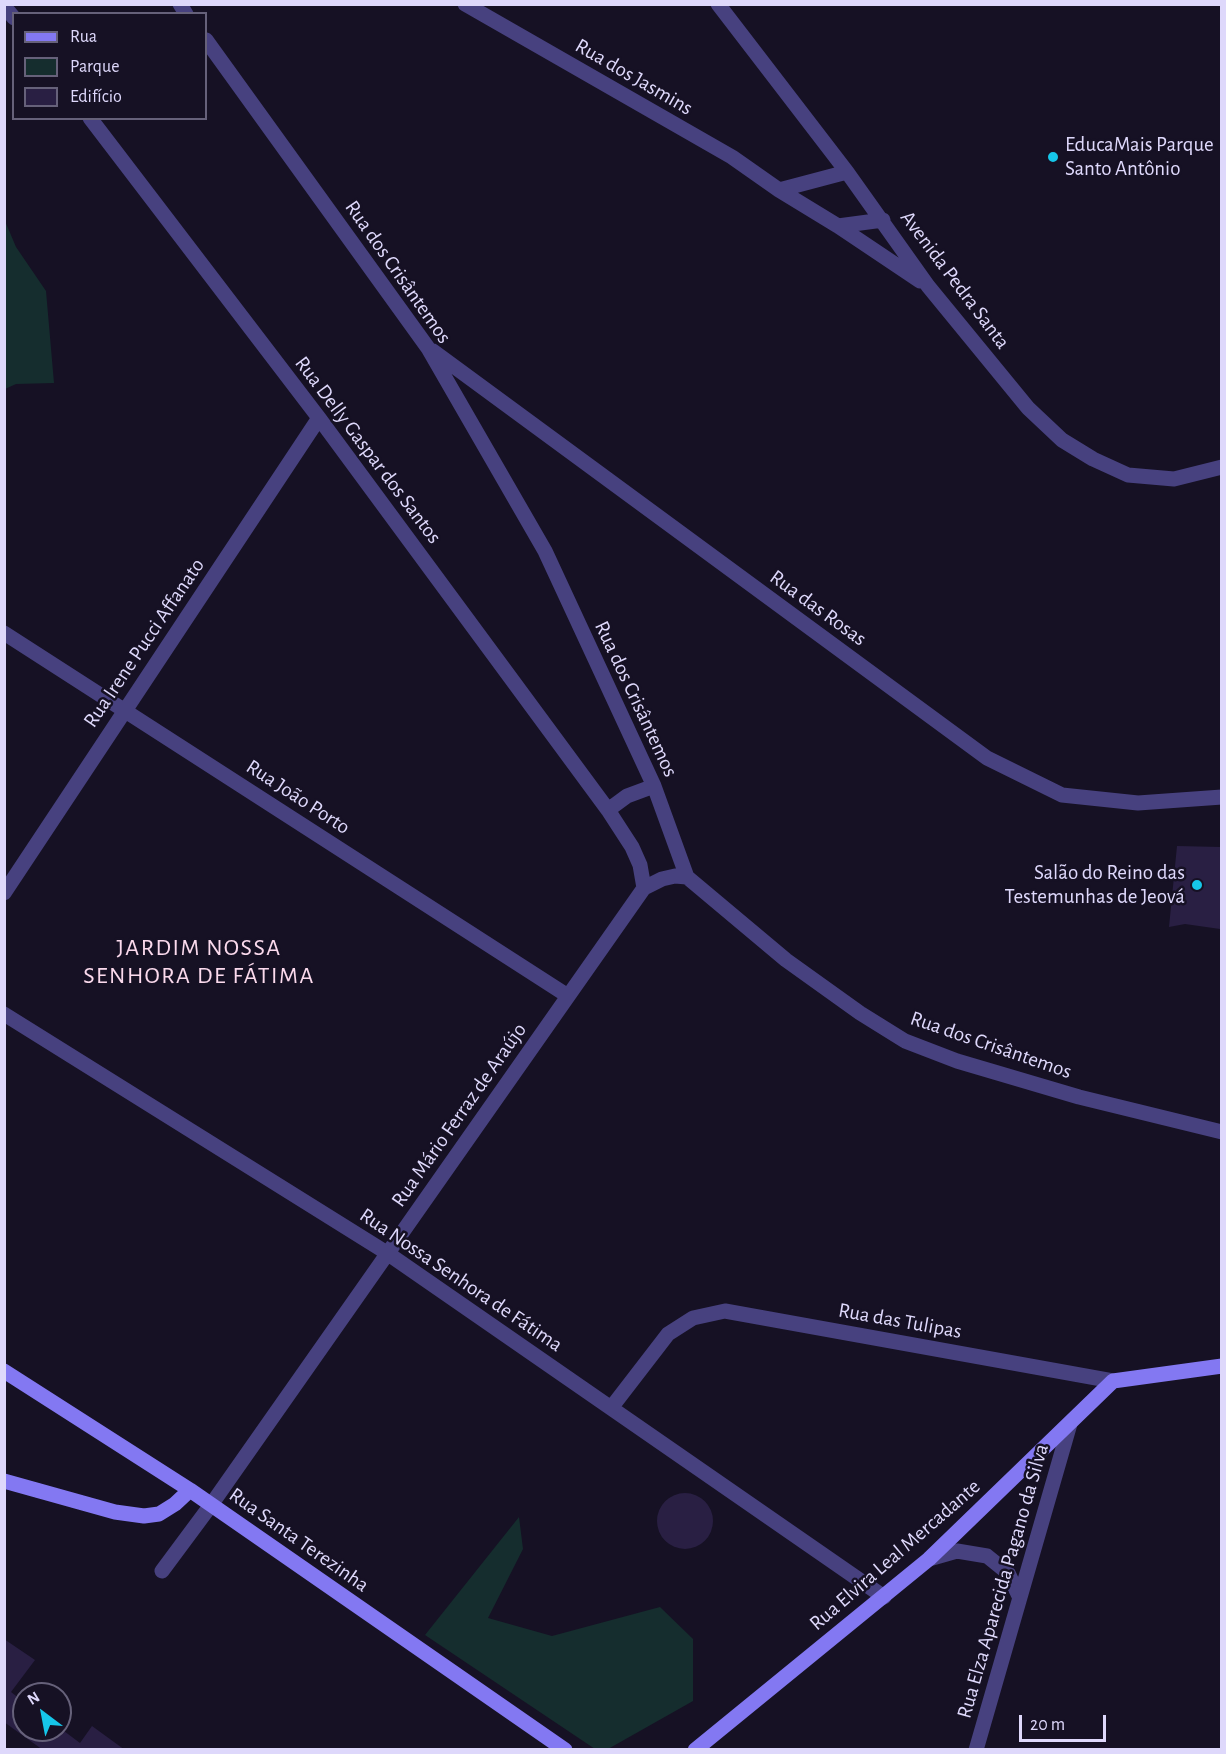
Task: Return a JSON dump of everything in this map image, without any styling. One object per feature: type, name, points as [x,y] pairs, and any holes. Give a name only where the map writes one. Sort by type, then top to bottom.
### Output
[{"type":"street","name":"Rua dos Jasmins","points":[[465,4],[732,157],[928,286]]},
{"type":"street","name":"Avenida Pedra Santa","points":[[718,4],[848,172],[928,286],[1028,408],[1062,440],[1093,459],[1128,475],[1174,480],[1221,467]]},
{"type":"street","name":"Rua dos Crisântemos","points":[[207,41],[428,348],[545,552],[654,786],[687,877],[786,960],[860,1013],[905,1041],[957,1061],[1079,1096],[1221,1132]]},
{"type":"street","name":"Rua Delly Gaspar dos Santos","points":[[92,120],[319,418],[608,810],[636,856],[644,888]]},
{"type":"street","points":[[779,190],[848,172]]},
{"type":"street","points":[[838,226],[883,220]]},
{"type":"street","name":"Rua das Rosas","points":[[428,348],[987,758],[1062,795],[1138,803],[1221,796]]},
{"type":"street","name":"Rua Irene Pucci Affanato","points":[[4,893],[319,418]]},
{"type":"street","name":"Rua João Porto","points":[[4,633],[568,996]]},
{"type":"street","points":[[608,810],[627,796],[654,786]]},
{"type":"street","points":[[644,888],[662,879],[675,876],[687,877]]},
{"type":"street","name":"Rua Mário Ferraz de Araújo","points":[[162,1571],[211,1505],[644,888]]},
{"type":"street","name":"Rua Nossa Senhora de Fátima","points":[[4,1014],[387,1253],[884,1597]]},
{"type":"street","name":"Rua das Tulipas","points":[[611,1408],[668,1334],[693,1318],[724,1311],[1113,1381],[1221,1366]]},
{"type":"street","name":"Rua Santa Terezinha","points":[[4,1371],[190,1490],[565,1749]]},
{"type":"street","name":"Rua Elvira Leal Mercadante","points":[[695,1749],[929,1559],[1113,1381]]},
{"type":"street","name":"Rua Elza Aparecida Pagano da Silva","points":[[976,1749],[1070,1424]]},
{"type":"street","points":[[4,1481],[115,1512],[144,1516],[159,1514],[175,1504],[190,1490]]},
{"type":"street","points":[[929,1559],[957,1551],[987,1556],[1008,1573],[1019,1596]]},
{"type":"green space","points":[[5,221],[16,247],[46,291],[54,383],[16,384],[5,389]]},
{"type":"green space","points":[[519,1517],[523,1549],[488,1618],[552,1636],[660,1607],[693,1639],[693,1701],[608,1749],[595,1749],[425,1635]]},
{"type":"building","name":"Salão do Reino das Testemunhas de Jeová","points":[[1177,846],[1221,847],[1220,929],[1185,924],[1169,927]]},
{"type":"building","points":[[685,1493],[696,1495],[705,1501],[711,1510],[713,1521],[711,1532],[705,1541],[696,1547],[685,1549],[674,1547],[665,1541],[659,1532],[657,1521],[659,1510],[665,1501],[674,1495]]},
{"type":"building","points":[[4,1639],[35,1660],[18,1682],[12,1682],[12,1728],[4,1722]]},
{"type":"building","points":[[92,1726],[125,1750],[43,1750],[32,1742],[72,1742],[72,1737],[80,1743]]},
{"type":"place","name":"EducaMais Parque Santo Antônio","points":[[1053,157]]},
{"type":"place","name":"Salão do Reino das Testemunhas de Jeová","points":[[1197,885]]},
{"type":"district","name":"JARDIM NOSSA SENHORA DE FÁTIMA","points":[[199,962]]}]
